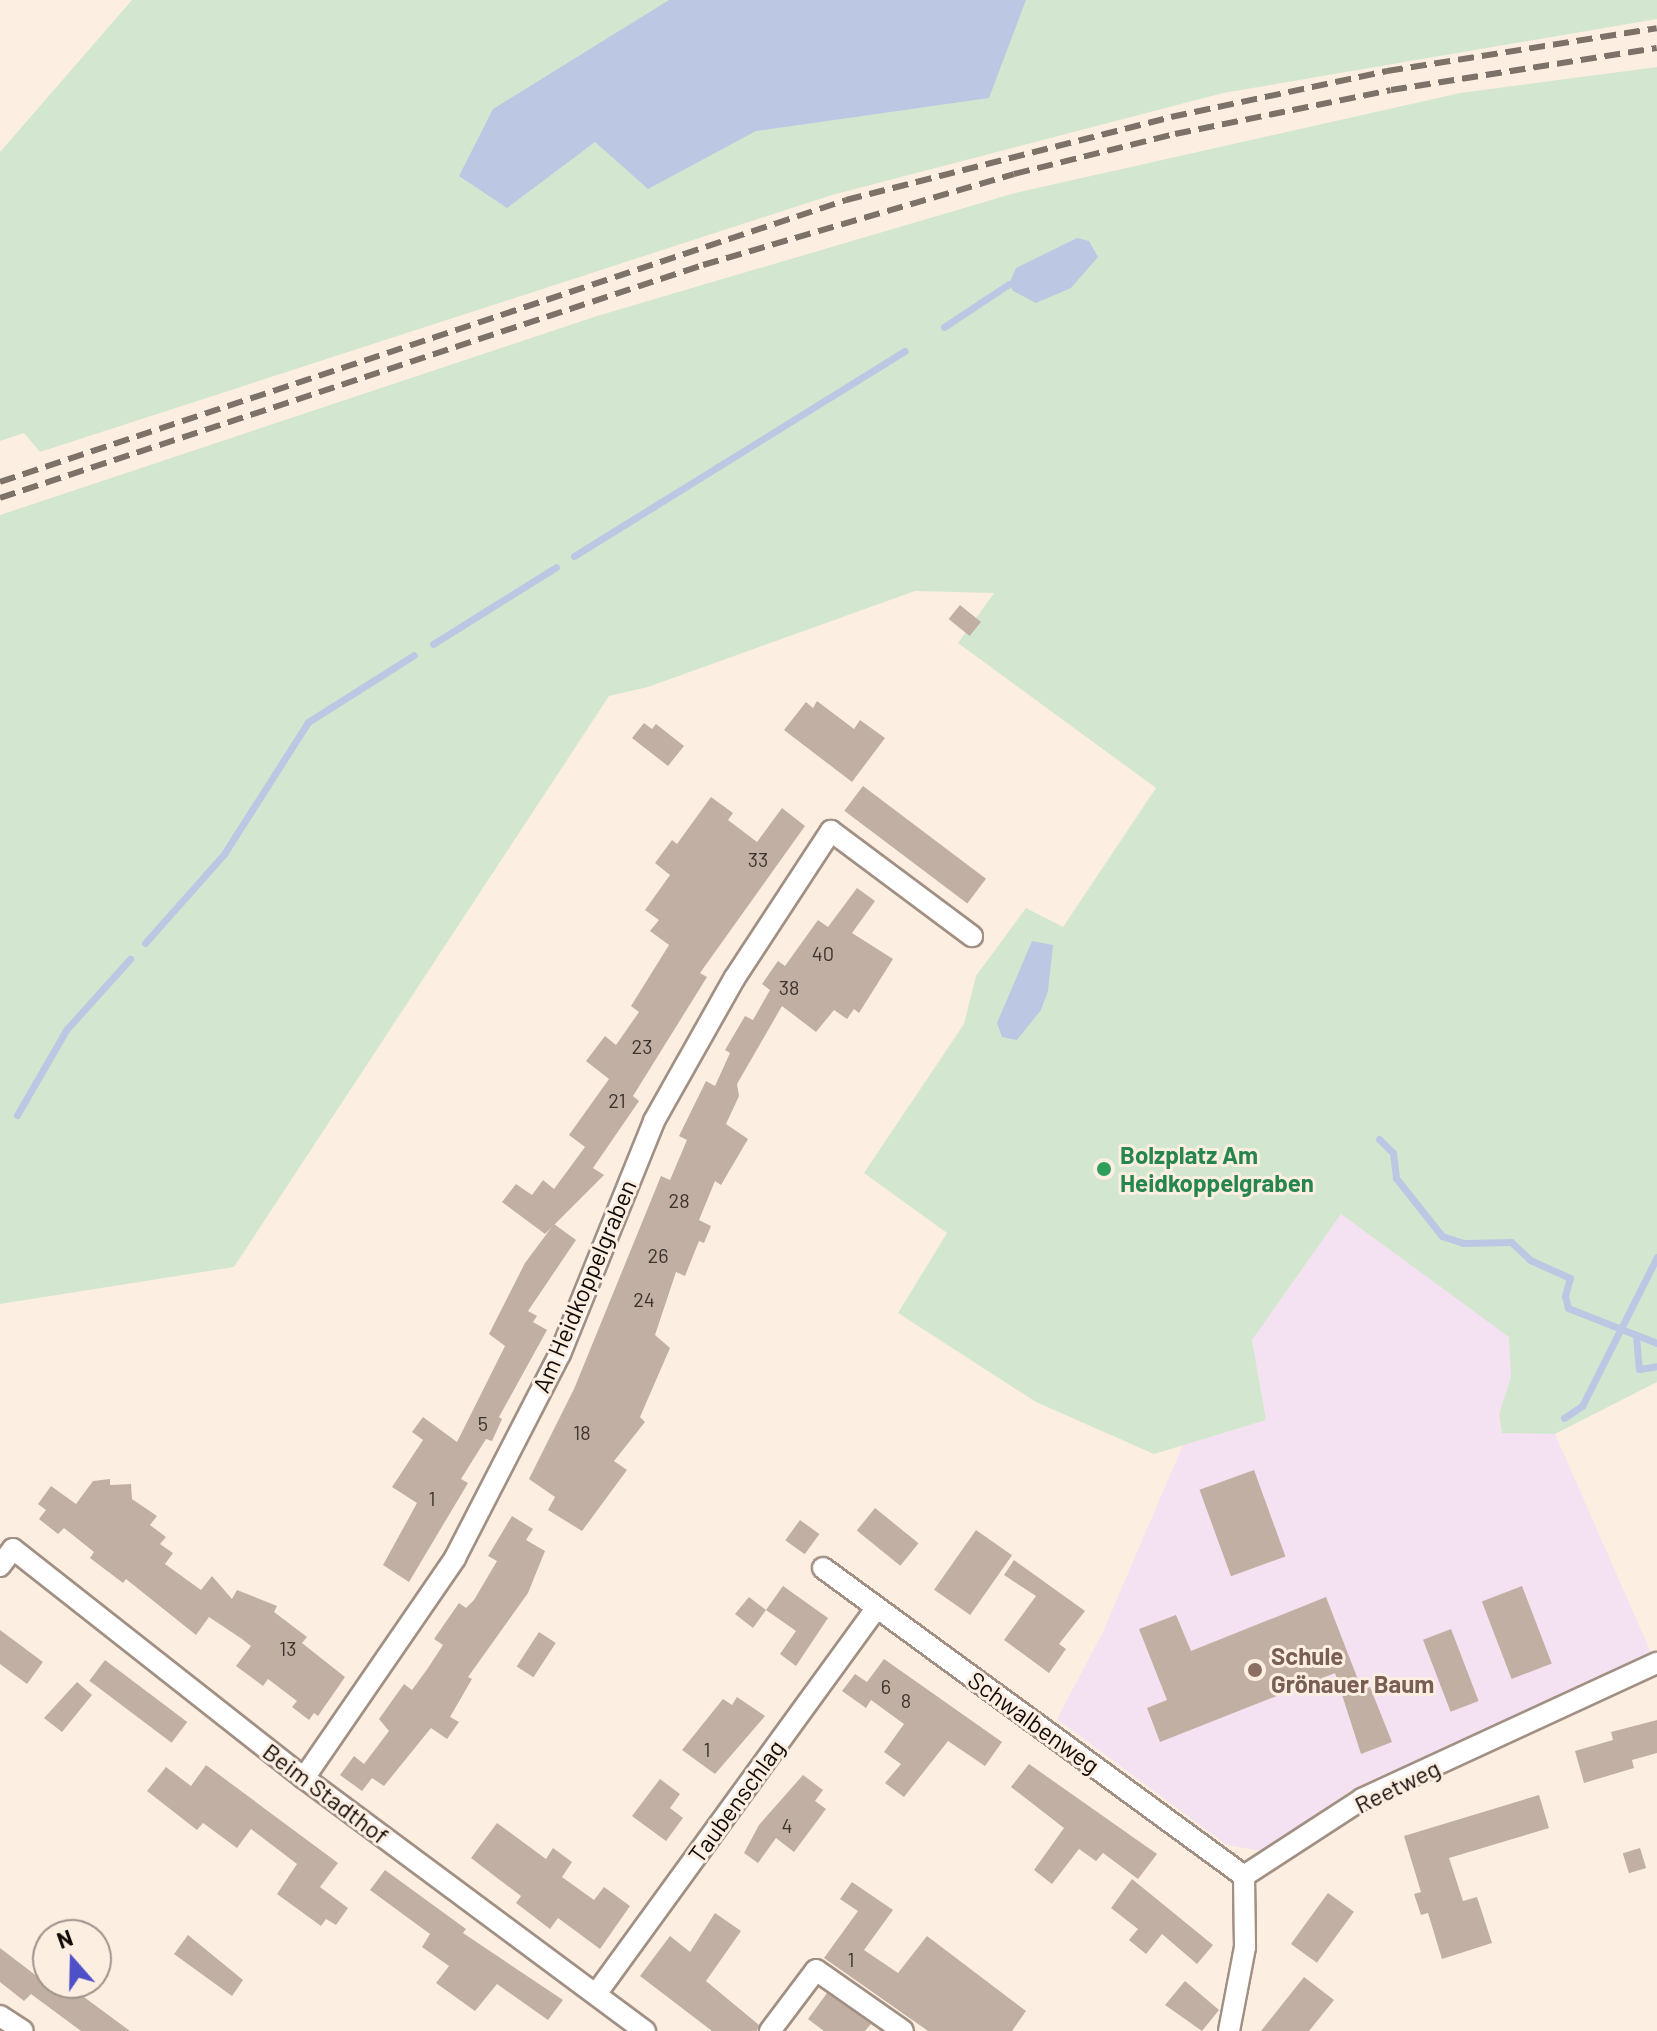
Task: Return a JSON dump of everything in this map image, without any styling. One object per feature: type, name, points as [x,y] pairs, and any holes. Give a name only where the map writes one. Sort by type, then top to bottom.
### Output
[{"type":"street","name":"Am Heidkoppelgraben","points":[[304,1778],[455,1558],[560,1354],[654,1121],[734,979],[831,831],[972,936]]},
{"type":"street","name":"Beim Stadthof","points":[[0,1566],[13,1549],[304,1778],[645,2031]]},
{"type":"street","name":"Schwalbenweg","points":[[823,1568],[1244,1876]]},
{"type":"street","name":"Taubenschlag","points":[[596,1994],[876,1609]]},
{"type":"street","name":"Reetweg","points":[[1244,1876],[1362,1799],[1657,1663]]},
{"type":"street","points":[[1229,2031],[1245,1947],[1244,1876]]},
{"type":"street","points":[[770,2031],[816,1970],[903,2031]]},
{"type":"street","points":[[0,2016],[23,2031]]},
{"type":"shaded area","points":[[1341,1214],[1510,1337],[1511,1377],[1499,1414],[1502,1433],[1555,1434],[1652,1655],[1348,1792],[1263,1851],[1227,1845],[1057,1719],[1103,1632],[1183,1445],[1266,1420],[1252,1340]]},
{"type":"green space","points":[[132,0],[1657,0],[1657,19],[1223,93],[832,195],[40,452],[24,433],[0,441],[0,152]]},
{"type":"green space","points":[[1657,67],[1657,1382],[1555,1434],[1502,1433],[1499,1414],[1511,1377],[1509,1337],[1341,1214],[1252,1340],[1266,1420],[1154,1454],[1036,1402],[898,1313],[947,1233],[864,1173],[964,1024],[976,976],[1026,908],[1063,927],[1156,788],[958,643],[994,593],[915,591],[648,687],[609,696],[234,1267],[0,1304],[0,515],[597,316],[1015,193],[1460,93]]},
{"type":"water","points":[[669,0],[1026,0],[989,98],[756,131],[648,189],[595,142],[507,208],[459,176],[493,109]]},
{"type":"water","points":[[1077,238],[1089,241],[1098,257],[1071,288],[1036,303],[1013,291],[1009,284],[1016,268]]},
{"type":"water","points":[[1032,941],[1053,945],[1048,991],[1041,1010],[1017,1040],[1002,1037],[997,1023]]},
{"type":"building","points":[[960,605],[981,622],[970,636],[949,619]]},
{"type":"building","points":[[817,701],[854,729],[860,720],[885,738],[852,782],[784,730],[806,702],[813,708]]},
{"type":"building","points":[[644,723],[652,729],[656,724],[684,746],[668,766],[632,738]]},
{"type":"building","points":[[863,786],[986,879],[967,903],[844,811]]},
{"type":"building","points":[[711,797],[733,813],[728,820],[757,842],[782,808],[805,826],[700,973],[707,977],[633,1096],[639,1101],[593,1168],[604,1175],[545,1234],[502,1202],[516,1184],[532,1195],[543,1180],[554,1189],[585,1147],[569,1135],[609,1079],[586,1061],[605,1036],[616,1045],[639,1012],[631,1006],[669,945],[650,931],[659,920],[645,910],[670,875],[655,863],[672,840],[677,844]]},
{"type":"building","points":[[857,888],[875,901],[852,933],[893,959],[859,1013],[854,1009],[847,1019],[834,1010],[816,1032],[782,1006],[737,1084],[739,1096],[726,1124],[748,1139],[721,1185],[715,1181],[699,1220],[711,1226],[704,1243],[699,1241],[685,1276],[676,1272],[655,1335],[670,1348],[640,1417],[645,1422],[614,1461],[627,1470],[582,1531],[548,1510],[555,1497],[529,1479],[574,1389],[661,1176],[670,1180],[687,1140],[679,1136],[706,1081],[715,1086],[730,1053],[725,1050],[745,1016],[753,1020],[770,990],[762,984],[778,961],[785,966],[818,920],[828,927]]},
{"type":"building","points":[[554,1224],[576,1240],[528,1311],[537,1316],[533,1322],[547,1330],[499,1417],[502,1419],[492,1441],[486,1439],[461,1479],[468,1483],[409,1582],[383,1565],[417,1503],[392,1487],[423,1440],[412,1432],[423,1417],[457,1442],[505,1346],[489,1334],[525,1263]]},
{"type":"building","points":[[1254,1470],[1285,1556],[1231,1576],[1199,1490]]},
{"type":"building","points":[[110,1479],[110,1485],[131,1484],[132,1499],[157,1516],[150,1525],[166,1537],[160,1544],[173,1553],[165,1564],[201,1590],[212,1576],[232,1599],[237,1590],[277,1606],[274,1612],[307,1637],[302,1643],[345,1677],[318,1716],[314,1713],[309,1720],[292,1707],[297,1701],[268,1679],[263,1686],[236,1666],[251,1646],[242,1639],[209,1617],[196,1635],[126,1579],[123,1583],[90,1558],[94,1552],[64,1528],[58,1534],[39,1519],[46,1510],[38,1504],[51,1486],[76,1504],[93,1481]]},
{"type":"building","points":[[875,1508],[919,1543],[900,1566],[857,1531]]},
{"type":"building","points":[[512,1516],[533,1529],[526,1540],[545,1551],[528,1593],[468,1677],[472,1679],[450,1717],[459,1722],[447,1739],[431,1728],[384,1786],[372,1778],[362,1791],[340,1775],[354,1756],[364,1764],[389,1731],[379,1719],[404,1684],[412,1690],[428,1668],[443,1645],[434,1639],[459,1603],[466,1608],[474,1600],[497,1561],[488,1556]]},
{"type":"building","points":[[800,1520],[819,1534],[805,1554],[785,1540]]},
{"type":"building","points":[[976,1530],[1012,1555],[970,1615],[934,1590]]},
{"type":"building","points":[[1014,1560],[1085,1611],[1059,1644],[1066,1649],[1049,1673],[1004,1640],[1036,1596],[1004,1575]]},
{"type":"building","points":[[783,1586],[828,1618],[796,1666],[780,1654],[796,1631],[766,1610]]},
{"type":"building","points":[[1522,1586],[1552,1663],[1512,1679],[1482,1601]]},
{"type":"building","points":[[749,1597],[766,1610],[753,1628],[735,1614]]},
{"type":"building","name":"Schule Grönauer Baum","points":[[1326,1597],[1362,1690],[1370,1687],[1392,1742],[1361,1754],[1335,1673],[1160,1742],[1147,1708],[1167,1700],[1139,1629],[1176,1615],[1191,1651]]},
{"type":"building","points":[[1451,1629],[1479,1701],[1451,1712],[1423,1640]]},
{"type":"building","points":[[0,1630],[43,1662],[27,1684],[0,1664]]},
{"type":"building","points":[[539,1632],[556,1643],[533,1677],[517,1666]]},
{"type":"building","points":[[884,1659],[1002,1742],[985,1766],[948,1741],[904,1797],[885,1783],[901,1764],[884,1752],[904,1724],[871,1700],[866,1708],[842,1691],[855,1674],[867,1682]]},
{"type":"building","points":[[105,1660],[187,1722],[172,1743],[89,1681]]},
{"type":"building","points":[[77,1682],[92,1695],[62,1732],[44,1718]]},
{"type":"building","points":[[737,1697],[765,1716],[715,1774],[682,1750],[723,1699],[732,1705]]},
{"type":"building","points":[[1657,1720],[1657,1753],[1632,1760],[1634,1768],[1584,1783],[1575,1751],[1613,1740],[1611,1732]]},
{"type":"building","points":[[1029,1764],[1157,1854],[1138,1879],[1103,1853],[1096,1861],[1079,1849],[1052,1884],[1034,1870],[1064,1828],[1011,1787]]},
{"type":"building","points":[[206,1765],[338,1863],[320,1887],[348,1908],[336,1925],[326,1919],[321,1926],[277,1894],[297,1864],[251,1829],[237,1848],[203,1823],[197,1830],[147,1791],[166,1767],[191,1786]]},
{"type":"building","points":[[803,1775],[823,1790],[815,1801],[826,1809],[794,1852],[776,1838],[758,1863],[744,1853],[759,1825]]},
{"type":"building","points":[[660,1779],[680,1794],[670,1808],[683,1818],[666,1841],[632,1816]]},
{"type":"building","points":[[1539,1795],[1549,1828],[1449,1858],[1463,1901],[1477,1897],[1492,1943],[1442,1959],[1428,1913],[1421,1915],[1414,1894],[1421,1892],[1404,1836]]},
{"type":"building","points":[[497,1823],[546,1859],[553,1848],[572,1862],[562,1877],[594,1900],[604,1887],[630,1906],[600,1949],[558,1918],[550,1929],[516,1903],[521,1896],[471,1858]]},
{"type":"building","points":[[1640,1848],[1646,1868],[1629,1873],[1623,1853]]},
{"type":"building","points":[[385,1870],[466,1929],[463,1933],[563,2000],[548,2020],[497,1984],[475,2011],[436,1983],[449,1966],[422,1947],[430,1934],[370,1890]]},
{"type":"building","points":[[1132,1879],[1213,1945],[1197,1964],[1162,1934],[1146,1954],[1129,1940],[1138,1929],[1111,1908]]},
{"type":"building","points":[[852,1882],[893,1910],[864,1950],[898,1973],[927,1936],[1026,2011],[1012,2031],[928,2031],[824,1958],[858,1911],[840,1899]]},
{"type":"building","points":[[1328,1893],[1354,1912],[1317,1963],[1291,1944]]},
{"type":"building","points":[[715,1913],[741,1931],[706,1981],[759,2025],[757,2031],[712,2031],[640,1976],[670,1936],[690,1952]]},
{"type":"building","points":[[188,1935],[243,1980],[232,1996],[174,1954]]},
{"type":"building","points":[[0,1948],[32,1972],[32,1995],[24,2001],[0,1982]]},
{"type":"building","points":[[1304,1977],[1334,2000],[1309,2031],[1261,2031]]},
{"type":"building","points":[[1185,1981],[1219,2010],[1202,2031],[1165,2005]]},
{"type":"building","points":[[827,1993],[871,2024],[865,2031],[824,2031],[808,2019]]},
{"type":"building","points":[[38,1999],[87,1999],[130,2031],[81,2031]]},
{"type":"waterway","points":[[944,327],[1009,284]]},
{"type":"waterway","points":[[574,556],[905,351]]},
{"type":"waterway","points":[[433,644],[556,567]]},
{"type":"waterway","points":[[145,943],[224,854],[308,722],[414,655]]},
{"type":"waterway","points":[[17,1115],[66,1030],[130,959]]},
{"type":"waterway","points":[[1379,1139],[1393,1153],[1396,1178],[1442,1236],[1463,1243],[1511,1242],[1530,1260],[1570,1278],[1565,1296],[1568,1308],[1657,1343]]},
{"type":"waterway","points":[[1564,1418],[1582,1406],[1657,1257]]},
{"type":"waterway","points":[[1636,1336],[1639,1369],[1657,1366]]},
{"type":"railway","points":[[0,482],[846,200],[1171,117],[1387,71],[1657,28]]},
{"type":"railway","points":[[0,498],[703,265],[1014,174],[1175,134],[1391,90],[1657,48]]},
{"type":"place","name":"Bolzplatz Am Heidkoppelgraben","points":[[1104,1169]]},
{"type":"place","name":"Schule Grönauer Baum","points":[[1255,1670]]}]
